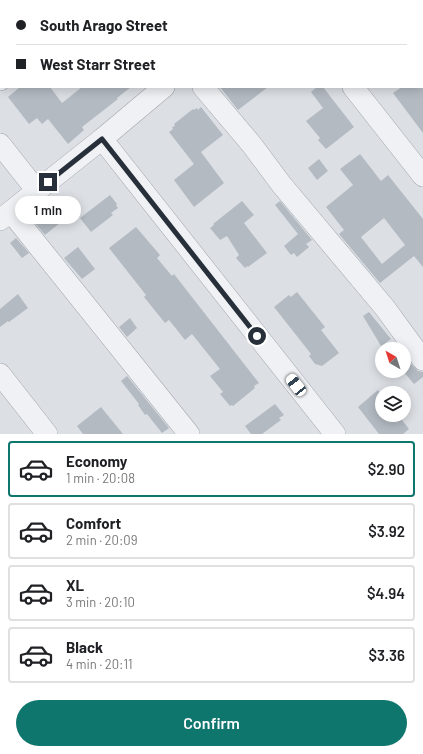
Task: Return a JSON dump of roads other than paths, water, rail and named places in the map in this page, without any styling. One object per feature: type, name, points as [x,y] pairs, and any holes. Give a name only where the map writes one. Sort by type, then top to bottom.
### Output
[{"type":"street","points":[[163,88],[102,139],[5,216],[188,434]]},
{"type":"street","points":[[204,88],[252,145],[281,184],[385,308],[423,360]]},
{"type":"street","points":[[355,88],[423,176]]},
{"type":"street","points":[[102,139],[335,434]]},
{"type":"street","points":[[0,144],[37,191]]},
{"type":"street","points":[[0,374],[47,434]]}]
